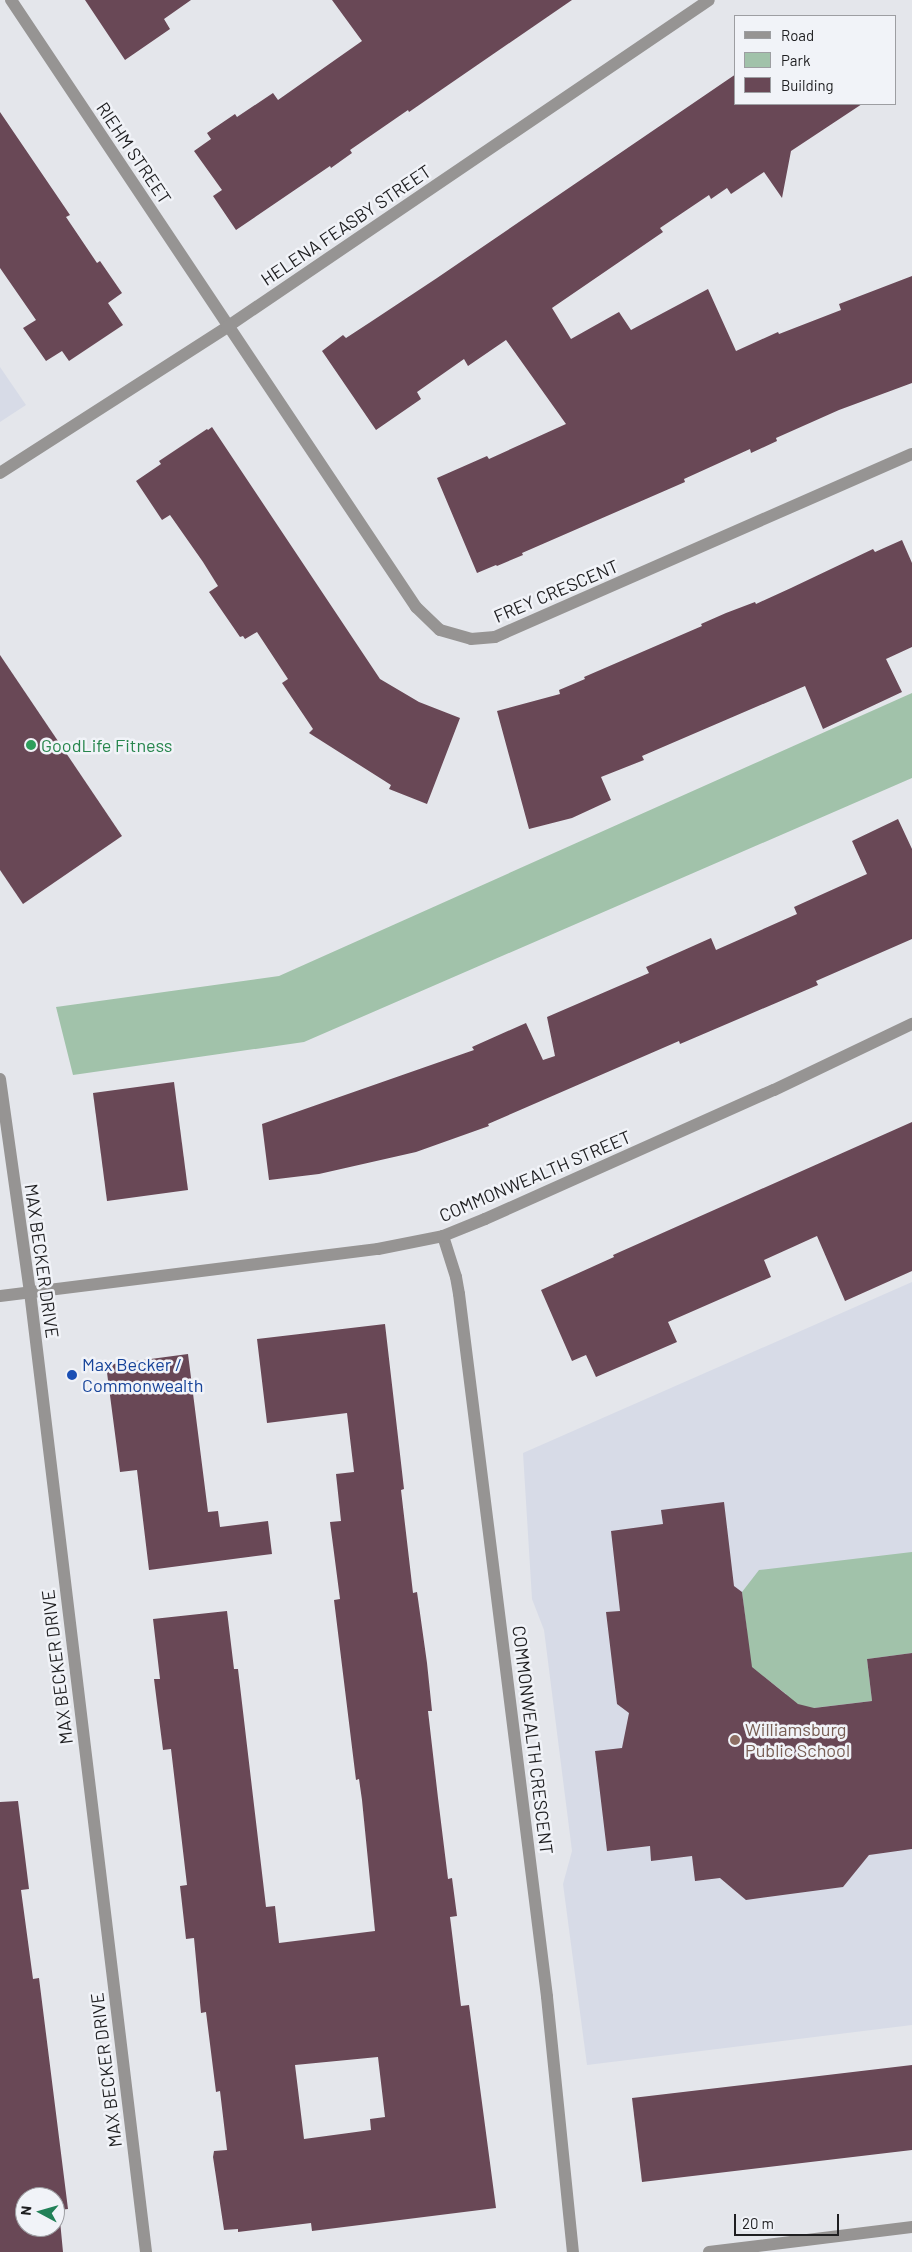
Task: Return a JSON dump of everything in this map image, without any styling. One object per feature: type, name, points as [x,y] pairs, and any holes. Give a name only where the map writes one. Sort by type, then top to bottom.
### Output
[{"type":"street","name":"RIEHM STREET","points":[[10,0],[227,327]]},
{"type":"street","name":"HELENA FEASBY STREET","points":[[0,473],[227,327],[709,0]]},
{"type":"street","name":"FREY CRESCENT","points":[[227,327],[416,606],[440,630],[471,639],[495,636],[912,454]]},
{"type":"street","name":"COMMONWEALTH STREET","points":[[0,1296],[378,1249],[443,1236],[485,1220],[765,1094],[912,1024]]},
{"type":"street","name":"MAX BECKER DRIVE","points":[[0,1079],[30,1292],[146,2252]]},
{"type":"street","name":"COMMONWEALTH CRESCENT","points":[[443,1236],[456,1277],[459,1294],[547,1996],[573,2252]]},
{"type":"street","points":[[709,2252],[912,2227]]},
{"type":"shaded area","points":[[0,367],[26,405],[0,422]]},
{"type":"shaded area","name":"Williamsburg Public School","points":[[912,1282],[912,2025],[587,2065],[563,1884],[572,1851],[544,1630],[532,1599],[523,1453]]},
{"type":"green space","points":[[912,693],[912,778],[304,1042],[73,1075],[56,1007],[279,976]]},
{"type":"green space","points":[[912,1552],[912,1653],[867,1659],[872,1701],[805,1709],[796,1703],[788,1711],[786,1694],[763,1676],[731,1680],[726,1635],[747,1632],[742,1592],[759,1570]]},
{"type":"building","points":[[85,0],[191,0],[164,19],[170,29],[125,60]]},
{"type":"building","points":[[332,0],[572,0],[409,112],[408,110],[350,150],[352,153],[331,168],[330,166],[236,230],[213,196],[222,190],[194,151],[211,139],[207,133],[235,114],[237,117],[273,93],[278,100],[362,41]]},
{"type":"building","points":[[734,75],[734,105],[860,105],[791,151],[782,198],[764,172],[731,194],[727,188],[711,199],[709,195],[660,228],[663,232],[552,308],[571,339],[619,312],[631,330],[708,289],[736,351],[778,332],[779,334],[841,310],[839,304],[912,276],[912,383],[839,410],[776,438],[777,441],[751,453],[750,449],[684,479],[685,482],[522,553],[523,555],[477,573],[437,478],[487,456],[489,459],[566,424],[506,340],[468,366],[464,359],[417,392],[421,399],[376,430],[322,351],[343,335],[346,338]]},
{"type":"building","points":[[0,112],[70,215],[66,217],[97,263],[100,261],[122,293],[108,303],[123,325],[69,361],[62,351],[46,361],[23,328],[36,320],[0,268]]},
{"type":"building","points":[[212,427],[380,679],[419,702],[460,718],[427,804],[389,789],[391,785],[309,733],[313,729],[282,683],[288,679],[257,632],[245,639],[243,636],[240,637],[209,592],[218,586],[203,562],[170,515],[162,520],[136,481],[161,464],[159,461]]},
{"type":"building","points":[[902,540],[912,563],[912,647],[886,659],[902,692],[823,729],[805,686],[642,756],[644,760],[601,777],[611,800],[572,818],[529,829],[497,711],[560,694],[559,690],[585,679],[584,677],[702,626],[701,624],[755,602],[756,604],[873,549],[875,552]]},
{"type":"building","name":"GoodLife Fitness","points":[[0,655],[122,836],[23,904],[0,870]]},
{"type":"building","points":[[898,819],[912,849],[912,939],[816,981],[818,985],[680,1044],[679,1041],[488,1124],[489,1126],[416,1152],[319,1174],[269,1180],[262,1124],[474,1050],[472,1047],[526,1023],[543,1060],[555,1056],[547,1017],[649,973],[646,967],[711,938],[716,950],[797,914],[794,907],[867,874],[852,841]]},
{"type":"building","points":[[174,1082],[188,1190],[107,1201],[93,1093]]},
{"type":"building","points":[[912,1122],[912,1271],[845,1301],[817,1236],[764,1260],[771,1277],[668,1322],[677,1342],[596,1377],[586,1355],[572,1361],[541,1290],[614,1257],[613,1255]]},
{"type":"building","points":[[385,1324],[404,1489],[401,1490],[413,1593],[417,1592],[427,1663],[432,1711],[428,1711],[438,1798],[448,1879],[452,1878],[457,1916],[450,1917],[461,2006],[469,2005],[496,2208],[312,2231],[311,2223],[238,2232],[238,2229],[224,2230],[213,2157],[214,2151],[227,2150],[220,2091],[216,2092],[206,2012],[201,2013],[194,1938],[186,1939],[180,1886],[187,1885],[171,1749],[163,1750],[154,1679],[160,1679],[153,1619],[227,1611],[234,1669],[238,1669],[266,1907],[275,1906],[279,1943],[375,1931],[362,1800],[359,1779],[356,1780],[334,1600],[340,1599],[330,1522],[341,1521],[336,1474],[354,1472],[347,1413],[267,1423],[257,1339]],"holes":[[[378,2057],[385,2117],[370,2119],[371,2130],[304,2139],[295,2065]]]},
{"type":"building","points":[[188,1354],[208,1512],[218,1511],[220,1527],[268,1521],[272,1554],[149,1570],[137,1470],[120,1472],[106,1365]]},
{"type":"building","points":[[724,1502],[734,1586],[742,1592],[752,1667],[798,1704],[814,1708],[872,1701],[867,1659],[912,1653],[912,1849],[869,1855],[843,1887],[746,1900],[720,1878],[695,1881],[692,1856],[651,1861],[650,1846],[607,1851],[595,1751],[622,1748],[629,1713],[617,1704],[606,1612],[620,1611],[611,1531],[663,1524],[661,1510]]},
{"type":"building","points":[[18,1801],[29,1889],[21,1890],[33,1979],[39,1978],[68,2209],[65,2209],[65,2187],[15,2187],[15,2237],[62,2237],[63,2252],[0,2252],[0,1802]]},
{"type":"building","points":[[912,2065],[912,2150],[642,2182],[632,2098]]},
{"type":"place","name":"GoodLife Fitness","points":[[31,745]]},
{"type":"place","name":"Max Becker / Commonwealth","points":[[72,1375]]},
{"type":"place","name":"Williamsburg Public School","points":[[735,1740]]}]
